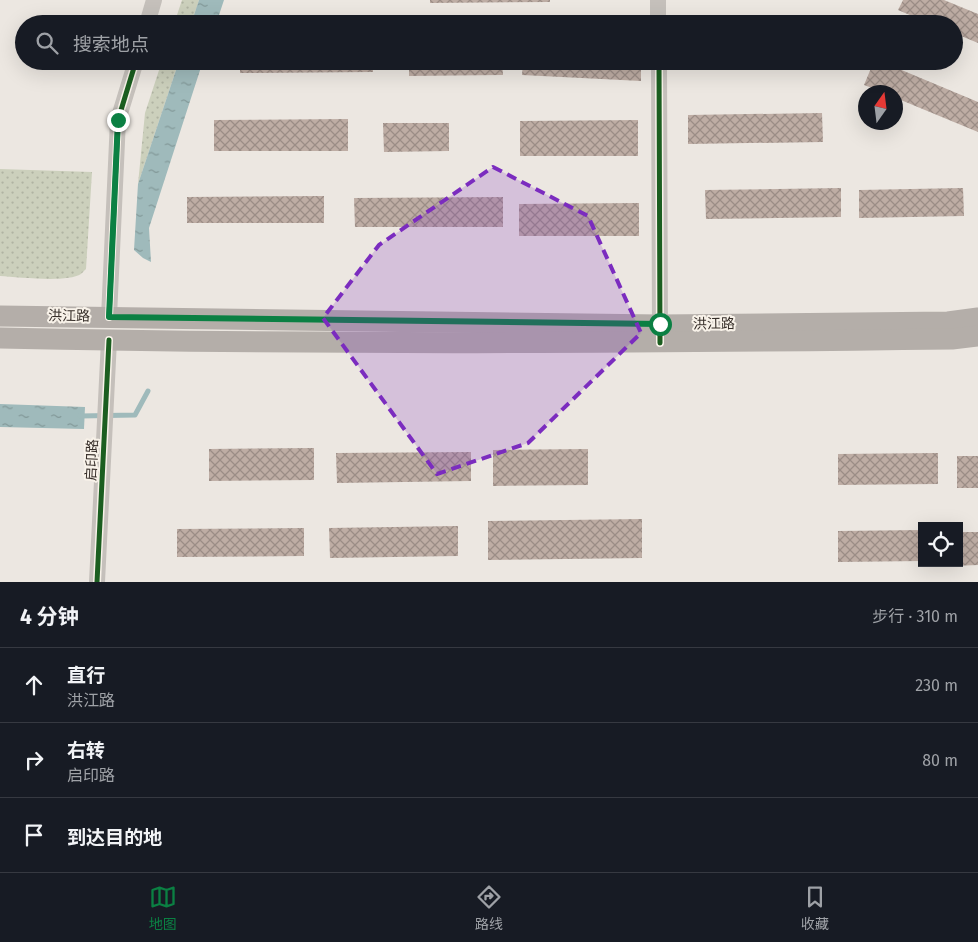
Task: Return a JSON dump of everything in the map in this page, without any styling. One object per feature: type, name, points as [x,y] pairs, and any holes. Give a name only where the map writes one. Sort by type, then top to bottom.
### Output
[{"type":"main road","name":"洪江路","points":[[0,316],[109,317],[660,334],[952,339],[978,336]]},
{"type":"main road","name":"洪江路","points":[[0,338],[109,340],[660,334],[948,322],[978,318]]},
{"type":"street","points":[[150,15],[154,0]]},
{"type":"street","points":[[658,0],[658,15]]},
{"type":"street","points":[[109,317],[118,120],[133,70]]},
{"type":"street","points":[[658,70],[660,334]]},
{"type":"street","name":"启印路","points":[[97,582],[109,340]]},
{"type":"highlighted area","points":[[493,167],[588,216],[641,333],[528,443],[437,474],[323,318],[379,245]]},
{"type":"green space","points":[[182,0],[199,0],[194,15],[177,15]]},
{"type":"green space","points":[[159,70],[176,70],[138,184],[145,113]]},
{"type":"green space","points":[[0,169],[92,172],[86,269],[81,274],[74,277],[54,279],[0,276]]},
{"type":"water","points":[[199,0],[224,0],[219,15],[194,15]]},
{"type":"water","points":[[176,70],[200,70],[149,228],[151,262],[134,250],[138,184]]},
{"type":"water","points":[[0,404],[85,407],[84,429],[0,427]]},
{"type":"building","points":[[430,0],[550,0],[550,2],[430,3]]},
{"type":"building","points":[[903,0],[944,0],[978,14],[978,43],[963,37],[963,15],[910,15],[898,10]]},
{"type":"building","points":[[240,70],[373,70],[373,72],[240,73]]},
{"type":"building","points":[[409,70],[503,70],[503,75],[409,76]]},
{"type":"building","points":[[522,70],[641,70],[641,81],[522,75]]},
{"type":"building","points":[[870,70],[902,70],[978,102],[978,132],[903,101],[903,85],[864,85]]},
{"type":"building","points":[[822,113],[823,142],[688,144],[688,115]]},
{"type":"building","points":[[348,119],[348,151],[214,151],[214,120]]},
{"type":"building","points":[[638,120],[638,156],[520,156],[520,121]]},
{"type":"building","points":[[383,123],[449,123],[449,151],[384,152]]},
{"type":"building","points":[[841,188],[841,217],[706,219],[705,190]]},
{"type":"building","points":[[963,188],[964,216],[859,218],[859,190]]},
{"type":"building","points":[[324,196],[324,223],[187,223],[187,197]]},
{"type":"building","points":[[503,197],[503,227],[355,227],[354,198]]},
{"type":"building","points":[[639,203],[639,236],[519,236],[519,204]]},
{"type":"building","points":[[314,448],[314,480],[209,481],[209,449]]},
{"type":"building","points":[[588,449],[588,485],[493,486],[493,450]]},
{"type":"building","points":[[471,452],[471,481],[337,483],[336,453]]},
{"type":"building","points":[[938,453],[938,484],[838,485],[838,454]]},
{"type":"building","points":[[957,456],[978,456],[978,488],[957,488]]},
{"type":"building","points":[[642,519],[642,558],[488,560],[488,521]]},
{"type":"building","points":[[458,526],[458,556],[330,558],[329,528]]},
{"type":"building","points":[[304,528],[304,556],[177,557],[177,529]]},
{"type":"building","points":[[918,530],[918,561],[838,562],[838,531]]},
{"type":"building","points":[[963,532],[978,532],[978,565],[963,566]]},
{"type":"waterway","points":[[80,416],[135,415],[148,391]]},
{"type":"cycle path","points":[[109,317],[118,120],[133,70]]},
{"type":"cycle path","points":[[659,70],[660,343]]},
{"type":"cycle path","points":[[97,582],[109,340]]},
{"type":"route","points":[[118,120],[109,317],[660,324]]}]
